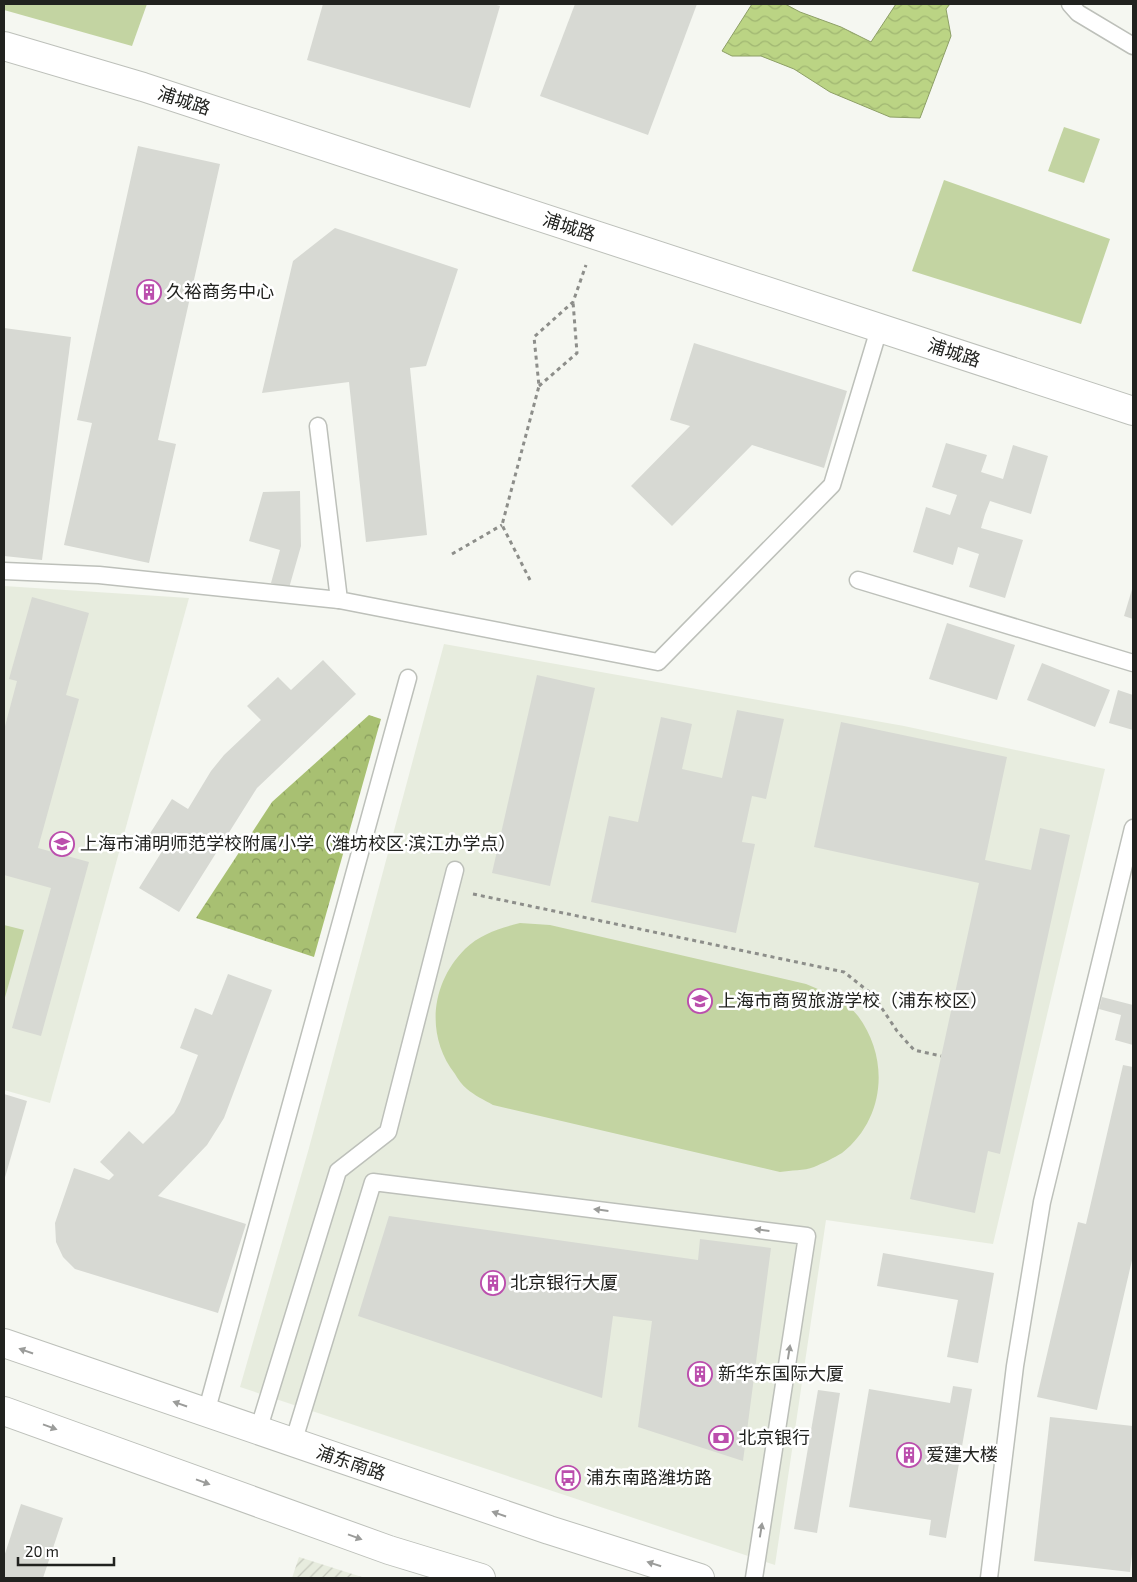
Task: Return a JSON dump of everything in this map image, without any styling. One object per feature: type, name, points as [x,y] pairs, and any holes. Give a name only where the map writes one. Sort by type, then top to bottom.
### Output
[{"type":"main road","name":"浦城路","points":[[4,46],[143,87],[1133,411]]},
{"type":"main road","name":"浦东南路","points":[[4,1343],[549,1530],[700,1578]]},
{"type":"main road","points":[[4,1411],[389,1550],[431,1570],[481,1578]]},
{"type":"lane","points":[[1070,4],[1078,13],[1133,46]]},
{"type":"lane","points":[[4,571],[98,575],[339,600],[658,662],[832,485],[879,329]]},
{"type":"lane","points":[[318,426],[339,600]]},
{"type":"lane","points":[[858,580],[1133,663]]},
{"type":"lane","points":[[206,1413],[408,678]]},
{"type":"lane","points":[[989,1578],[1015,1366],[1042,1202],[1133,828]]},
{"type":"lane","points":[[258,1431],[338,1171],[388,1132],[455,870]]},
{"type":"lane","points":[[294,1443],[373,1182],[807,1236],[754,1578]]},
{"type":"path","points":[[539,386],[577,353],[573,302],[595,236]]},
{"type":"path","points":[[530,580],[502,525],[539,386],[534,337],[573,302]]},
{"type":"path","points":[[452,554],[502,525]]},
{"type":"path","points":[[451,889],[844,972],[873,995],[897,1032],[914,1050],[941,1056]]},
{"type":"shaded area","points":[[4,4],[147,4],[132,46],[4,10]]},
{"type":"shaded area","points":[[1064,127],[1100,139],[1084,183],[1048,171]]},
{"type":"shaded area","points":[[944,180],[1110,239],[1081,324],[912,271]]},
{"type":"shaded area","name":"上海市浦明师范学校附属小学（潍坊校区·滨江办学点）","points":[[4,586],[189,598],[50,1103],[4,1090]]},
{"type":"shaded area","name":"上海市商贸旅游学校（浦东校区）","points":[[444,644],[904,726],[1105,769],[993,1244],[826,1220],[775,1565],[240,1387],[309,1148]]},
{"type":"shaded area","points":[[520,923],[550,925],[806,984],[834,997],[847,1005],[858,1016],[868,1033],[875,1051],[878,1069],[878,1088],[874,1106],[867,1123],[856,1139],[839,1155],[810,1168],[780,1172],[493,1105],[479,1097],[460,1082],[445,1059],[439,1043],[436,1026],[439,993],[445,977],[465,949],[477,939],[491,932]]},
{"type":"shaded area","points":[[4,925],[24,930],[4,1001]]},
{"type":"shaded area","points":[[299,1557],[365,1578],[292,1578]]},
{"type":"green space","points":[[369,715],[381,719],[314,957],[196,918],[272,802]]},
{"type":"water","points":[[752,4],[785,4],[800,12],[841,27],[871,42],[896,4],[950,4],[946,9],[951,36],[920,118],[890,117],[830,92],[794,69],[761,56],[732,56],[722,51]]},
{"type":"building","points":[[323,4],[493,4],[500,6],[470,108],[307,60]]},
{"type":"building","points":[[575,4],[697,4],[648,135],[540,96]]},
{"type":"building","name":"久裕商务中心","points":[[138,146],[220,164],[158,440],[176,444],[149,563],[64,545],[92,423],[77,420]]},
{"type":"building","points":[[335,228],[458,269],[426,366],[410,368],[427,535],[366,542],[349,382],[262,393],[293,261]]},
{"type":"building","points":[[4,328],[71,337],[42,560],[4,556]]},
{"type":"building","points":[[694,343],[847,391],[824,468],[752,445],[672,526],[631,486],[690,426],[670,420]]},
{"type":"building","points":[[946,443],[987,455],[981,472],[1003,479],[1013,445],[1048,456],[1031,514],[990,501],[985,514],[981,528],[1023,540],[1005,598],[969,587],[979,554],[958,547],[953,565],[913,552],[926,507],[950,515],[957,495],[932,487]]},
{"type":"building","points":[[300,491],[301,546],[289,588],[271,583],[280,550],[249,541],[263,492]]},
{"type":"building","points":[[1133,586],[1133,619],[1124,616]]},
{"type":"building","points":[[32,597],[89,613],[66,695],[79,699],[38,848],[89,862],[41,1036],[12,1028],[51,888],[4,875],[4,730],[17,681],[9,679]]},
{"type":"building","points":[[947,623],[1015,645],[997,700],[929,679]]},
{"type":"building","points":[[323,660],[356,694],[257,788],[179,912],[139,888],[166,845],[149,835],[172,799],[188,809],[211,771],[224,755],[261,720],[247,706],[278,677],[291,690]]},
{"type":"building","points":[[1042,663],[1110,690],[1095,727],[1027,700]]},
{"type":"building","points":[[537,675],[595,688],[550,886],[492,873]]},
{"type":"building","points":[[1118,690],[1133,695],[1133,730],[1109,723]]},
{"type":"building","points":[[737,710],[784,719],[766,799],[752,796],[742,842],[755,844],[736,933],[591,902],[609,816],[638,822],[661,717],[692,724],[682,769],[722,778]]},
{"type":"building","points":[[841,722],[1007,757],[985,860],[1031,870],[1040,828],[1070,835],[1000,1154],[988,1151],[975,1213],[910,1199],[979,883],[814,847]]},
{"type":"building","points":[[228,974],[272,990],[224,1118],[207,1145],[158,1196],[246,1224],[218,1313],[75,1269],[63,1257],[56,1242],[55,1223],[74,1168],[109,1180],[114,1175],[100,1162],[129,1131],[143,1144],[174,1113],[198,1055],[180,1048],[195,1008],[212,1015]]},
{"type":"building","points":[[1102,997],[1133,1005],[1133,1045],[1115,1040],[1121,1015],[1099,1009]]},
{"type":"building","points":[[1123,1065],[1133,1067],[1133,1256],[1097,1410],[1037,1397],[1078,1222],[1086,1224]]},
{"type":"building","points":[[4,1094],[27,1101],[4,1181]]},
{"type":"building","points":[[389,1216],[698,1260],[700,1239],[771,1248],[743,1461],[638,1427],[652,1321],[613,1316],[602,1398],[358,1316]]},
{"type":"building","points":[[883,1253],[994,1273],[978,1363],[947,1357],[958,1300],[877,1286]]},
{"type":"building","name":"爱建大楼","points":[[953,1386],[972,1389],[946,1538],[929,1535],[931,1520],[849,1507],[869,1389],[950,1403]]},
{"type":"building","points":[[818,1390],[840,1393],[817,1533],[794,1529]]},
{"type":"building","points":[[1050,1417],[1133,1426],[1133,1545],[1130,1572],[1034,1561]]},
{"type":"building","points":[[21,1504],[63,1518],[43,1578],[4,1578],[4,1557]]},
{"type":"place","name":"久裕商务中心","points":[[149,292]]},
{"type":"place","name":"上海市浦明师范学校附属小学（潍坊校区·滨江办学点）","points":[[62,844]]},
{"type":"place","name":"上海市商贸旅游学校（浦东校区）","points":[[700,1001]]},
{"type":"place","name":"北京银行大厦","points":[[493,1283]]},
{"type":"place","name":"新华东国际大厦","points":[[700,1374]]},
{"type":"place","name":"北京银行","points":[[721,1438]]},
{"type":"place","name":"爱建大楼","points":[[909,1455]]},
{"type":"place","name":"浦东南路潍坊路","points":[[568,1478]]}]
